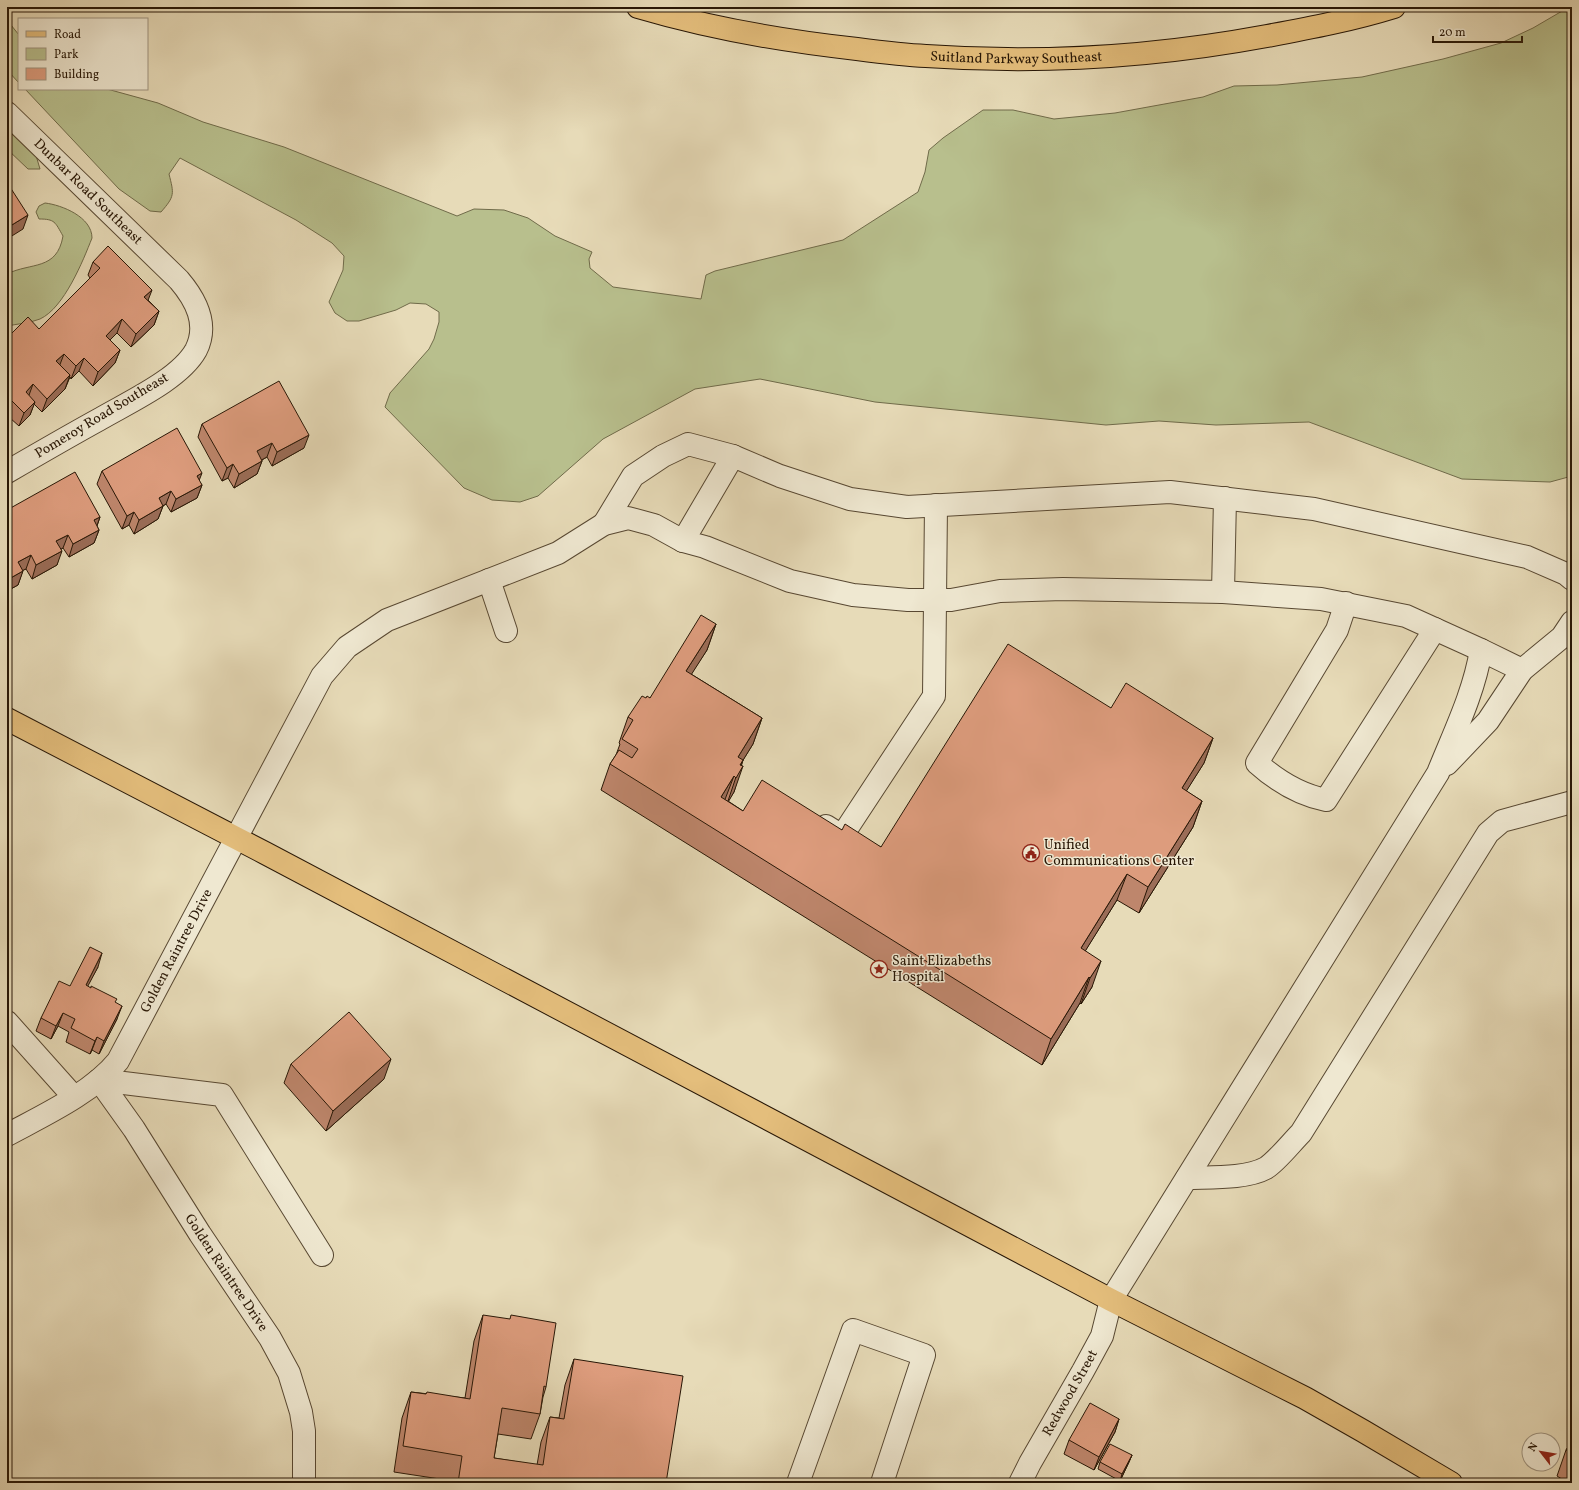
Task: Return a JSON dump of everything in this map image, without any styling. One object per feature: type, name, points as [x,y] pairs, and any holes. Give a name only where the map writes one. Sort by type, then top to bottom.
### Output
[{"type":"main road","name":"Suitland Parkway Southeast","points":[[638,7],[755,35],[807,43],[924,56],[1036,59],[1155,52],[1212,46],[1326,25],[1394,7]]},
{"type":"main road","points":[[7,719],[237,838],[1112,1300],[1305,1398],[1370,1434],[1451,1483]]},
{"type":"street","name":"Dunbar Road Southeast","points":[[7,113],[169,270]]},
{"type":"street","name":"Pomeroy Road Southeast","points":[[7,472],[163,383],[190,358],[199,341],[202,322],[193,299],[187,289],[169,270]]},
{"type":"street","points":[[604,524],[633,476],[663,456],[688,444],[733,456],[780,476],[850,499],[907,507],[1170,492],[1314,509],[1527,557],[1566,574],[1572,579]]},
{"type":"street","points":[[683,541],[733,456]]},
{"type":"street","points":[[1222,592],[1225,498]]},
{"type":"street","points":[[811,816],[842,836],[934,696],[936,505]]},
{"type":"street","points":[[604,524],[628,518],[654,525],[683,541],[705,547],[790,582],[853,595],[908,600],[951,600],[1000,591],[1055,589],[1222,592],[1321,599],[1406,616],[1522,670]]},
{"type":"street","name":"Golden Raintree Drive","points":[[7,1135],[45,1115],[90,1087],[110,1071],[118,1061],[322,676],[347,647],[387,620],[558,553],[604,524]]},
{"type":"street","points":[[489,580],[506,631]]},
{"type":"street","points":[[1346,603],[1337,630],[1257,763],[1271,775],[1312,797],[1326,800],[1435,629]]},
{"type":"street","points":[[1438,773],[1488,721],[1522,670],[1562,637],[1572,622]]},
{"type":"street","points":[[1438,773],[1473,685],[1478,670],[1481,650]]},
{"type":"street","name":"Redwood Street","points":[[1020,1483],[1102,1336],[1112,1300],[1438,773]]},
{"type":"street","points":[[1187,1178],[1242,1176],[1266,1168],[1301,1133],[1488,833],[1502,821],[1571,800]]},
{"type":"street","points":[[7,1022],[74,1097]]},
{"type":"street","points":[[100,1080],[222,1095],[322,1255]]},
{"type":"street","name":"Golden Raintree Drive","points":[[100,1080],[134,1129],[200,1234],[270,1338],[283,1361],[289,1373],[301,1412],[304,1431],[304,1483]]},
{"type":"street","points":[[798,1483],[853,1330],[924,1355],[882,1483]]},
{"type":"green space","points":[[1569,7],[1572,7],[1572,476],[1550,482],[1462,479],[1309,422],[1216,425],[1159,421],[1106,425],[875,402],[760,379],[695,389],[603,439],[538,496],[520,502],[492,500],[464,488],[385,407],[390,393],[429,349],[434,339],[439,322],[439,312],[426,304],[410,303],[396,310],[359,321],[347,321],[335,313],[329,302],[343,270],[344,256],[332,243],[296,220],[180,158],[169,174],[172,194],[169,202],[161,212],[150,211],[119,189],[26,90],[111,90],[158,103],[203,122],[284,147],[457,216],[474,209],[504,210],[528,218],[555,236],[592,252],[589,259],[590,268],[613,287],[701,299],[706,275],[715,271],[843,240],[918,192],[925,172],[929,150],[943,138],[983,110],[1013,110],[1054,119],[1115,113],[1203,97],[1234,86],[1277,85],[1362,77],[1443,59],[1501,43],[1533,28]]},
{"type":"green space","points":[[7,20],[18,34],[18,82],[7,70]]},
{"type":"green space","points":[[7,122],[35,152],[40,169],[28,169],[7,149]]},
{"type":"green space","points":[[45,203],[60,206],[82,218],[91,231],[92,238],[72,283],[57,305],[40,319],[7,326],[7,274],[16,270],[42,264],[55,255],[60,247],[63,236],[58,227],[52,221],[39,219],[36,212],[39,206]]},
{"type":"building","points":[[10,187],[28,215],[7,228],[7,188]]},
{"type":"building","points":[[108,246],[152,290],[144,297],[159,311],[136,334],[122,319],[106,336],[120,350],[98,372],[84,358],[76,366],[64,354],[56,361],[70,375],[47,399],[33,384],[26,392],[35,402],[24,413],[9,398],[7,400],[7,338],[28,317],[39,329],[100,268],[93,262]]},
{"type":"building","points":[[279,381],[309,435],[277,452],[272,443],[257,451],[262,461],[239,474],[233,464],[227,468],[202,424]]},
{"type":"building","points":[[7,412],[11,416],[7,419]]},
{"type":"building","points":[[177,428],[202,473],[197,476],[202,485],[176,499],[171,491],[159,498],[163,506],[139,520],[134,512],[127,516],[102,471]]},
{"type":"building","points":[[75,472],[100,517],[94,520],[99,530],[73,544],[68,535],[56,541],[62,551],[36,565],[31,555],[18,562],[23,571],[7,580],[7,510]]},
{"type":"building","name":"Unified Communications Center","points":[[701,615],[716,624],[686,671],[762,718],[738,757],[743,760],[740,765],[743,766],[736,778],[734,776],[721,797],[743,811],[762,780],[842,830],[845,824],[881,847],[1008,644],[1111,708],[1126,683],[1213,738],[1182,788],[1202,801],[1148,887],[1127,874],[1081,948],[1101,961],[1090,978],[1089,977],[1051,1039],[610,764],[619,750],[632,758],[638,749],[622,739],[633,720],[628,717],[642,696],[646,698],[647,696],[650,698]]},
{"type":"building","points":[[90,947],[102,953],[86,985],[117,999],[115,1002],[122,1006],[104,1041],[97,1037],[95,1041],[71,1028],[75,1019],[63,1013],[56,1026],[41,1018],[59,981],[70,986]]},
{"type":"building","points":[[349,1012],[391,1059],[333,1111],[291,1064]]},
{"type":"building","points":[[483,1315],[510,1319],[511,1315],[556,1323],[546,1387],[544,1386],[540,1414],[502,1408],[494,1458],[543,1465],[550,1417],[564,1419],[574,1359],[683,1376],[666,1483],[551,1483],[529,1479],[528,1483],[458,1483],[462,1456],[403,1446],[411,1392],[426,1394],[427,1392],[470,1399]]},
{"type":"building","points":[[1090,1403],[1119,1419],[1099,1457],[1069,1440]]},
{"type":"building","points":[[1572,1441],[1572,1454],[1566,1450]]},
{"type":"building","points":[[1110,1444],[1132,1455],[1122,1474],[1100,1462]]},
{"type":"place","name":"Unified Communications Center","points":[[1031,853]]},
{"type":"place","name":"Saint Elizabeths Hospital","points":[[879,969]]}]
